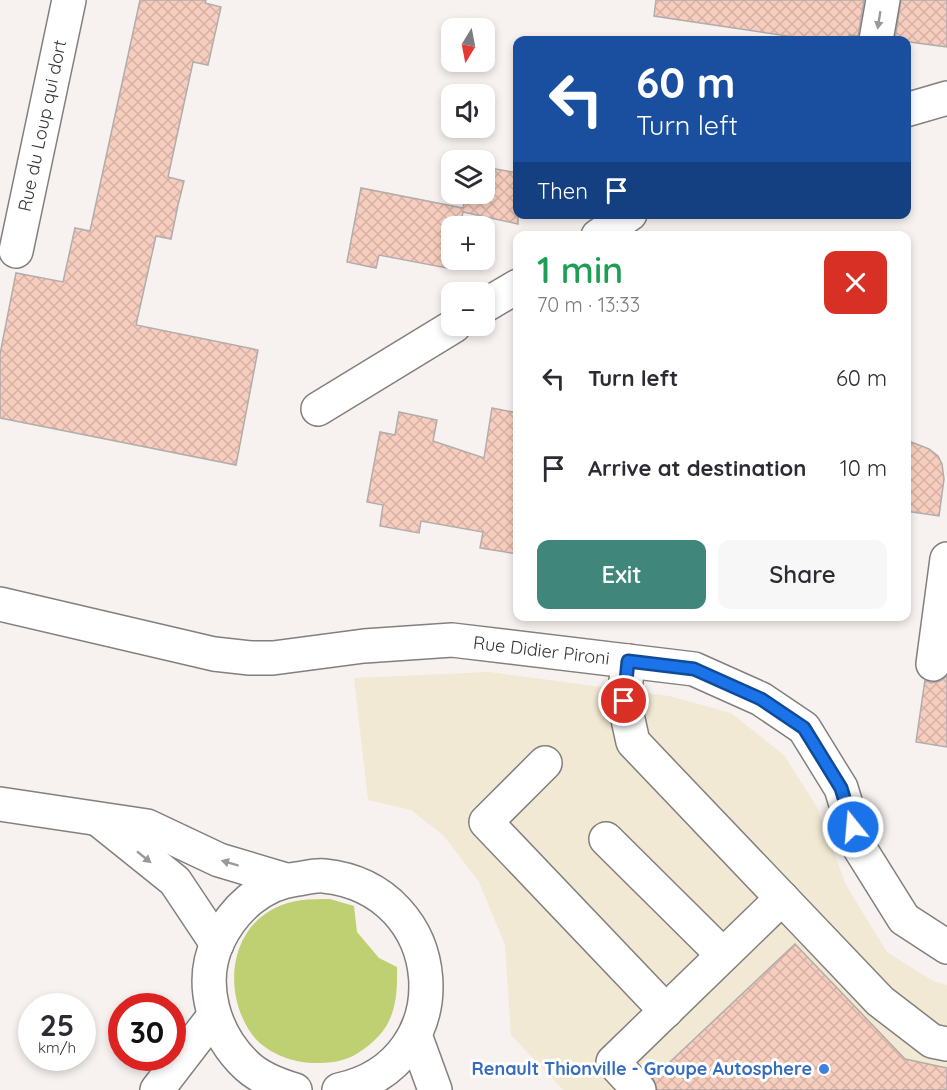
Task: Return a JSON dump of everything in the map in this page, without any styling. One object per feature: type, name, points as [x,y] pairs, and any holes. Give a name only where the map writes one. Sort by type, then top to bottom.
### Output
[{"type":"main road","points":[[877,36],[883,0]]},
{"type":"main road","name":"Rue du Loup qui dort","points":[[16,252],[66,1]]},
{"type":"main road","points":[[911,109],[947,98]]},
{"type":"main road","points":[[604,231],[622,219]]},
{"type":"main road","points":[[495,300],[513,289]]},
{"type":"main road","points":[[318,409],[441,334]]},
{"type":"main road","points":[[933,664],[947,560]]},
{"type":"main road","name":"Rue Didier Pironi","points":[[0,604],[214,654],[250,658],[273,658],[364,646],[452,640],[694,669],[761,699],[804,728],[841,788],[860,847],[904,919],[947,947]]},
{"type":"main road","points":[[628,661],[624,701],[633,742],[880,1001],[932,1041],[947,1044]]},
{"type":"main road","points":[[545,764],[486,822],[666,1011]]},
{"type":"main road","points":[[0,804],[147,826],[219,860],[286,880]]},
{"type":"main road","points":[[99,820],[175,881],[217,944]]},
{"type":"main road","points":[[606,839],[723,955]]},
{"type":"main road","points":[[275,1088],[248,1067],[227,1044],[214,1016],[209,992],[210,968],[217,944],[228,922],[244,904],[264,890],[286,880],[322,875],[358,883],[389,902],[412,929],[425,964],[426,1000],[415,1035],[399,1057],[379,1075],[351,1089]]},
{"type":"main road","points":[[639,1090],[613,1062],[782,898]]},
{"type":"main road","points":[[157,1090],[214,1016]]},
{"type":"main road","points":[[415,1035],[435,1090]]},
{"type":"shaded area","points":[[489,672],[669,696],[731,713],[784,755],[817,807],[846,885],[887,952],[933,981],[947,985],[947,1090],[563,1090],[511,1035],[505,945],[479,882],[444,836],[411,810],[368,800],[354,678]]},
{"type":"green space","points":[[330,899],[354,906],[357,932],[379,958],[397,967],[394,1006],[379,1036],[353,1056],[331,1062],[314,1063],[288,1059],[263,1046],[251,1033],[242,1017],[234,983],[239,948],[247,933],[258,920],[273,909],[294,901]]},
{"type":"building","points":[[140,0],[206,0],[205,3],[221,7],[208,65],[193,62],[168,177],[184,181],[171,239],[156,236],[136,325],[258,350],[236,465],[0,418],[0,354],[16,273],[63,282],[75,228],[90,231]]},
{"type":"building","points":[[656,0],[864,0],[858,36],[786,36],[654,16]]},
{"type":"building","points":[[901,0],[947,0],[947,47],[911,42],[911,36],[896,36]]},
{"type":"building","points":[[495,169],[513,172],[513,219],[518,219],[518,224],[495,219],[495,216],[463,212],[462,216],[441,216],[441,267],[379,255],[376,268],[347,262],[361,188],[463,208],[464,204],[495,204]]},
{"type":"building","points":[[492,408],[513,412],[513,553],[480,548],[483,532],[421,521],[419,533],[380,526],[383,505],[367,502],[380,432],[395,435],[399,412],[437,420],[433,441],[484,458]]},
{"type":"building","points":[[911,442],[929,449],[938,456],[942,464],[944,479],[939,516],[911,512]]},
{"type":"building","points":[[947,676],[947,747],[916,742],[925,680],[931,683]]},
{"type":"building","points":[[795,944],[905,1059],[947,1068],[947,1090],[657,1090],[653,1078]]},
{"type":"place","name":"Renault Thionville - Groupe Autosphere","points":[[824,1069]]},
{"type":"route","points":[[624,701],[628,661],[694,669],[761,699],[804,728],[841,788],[853,827]]}]
